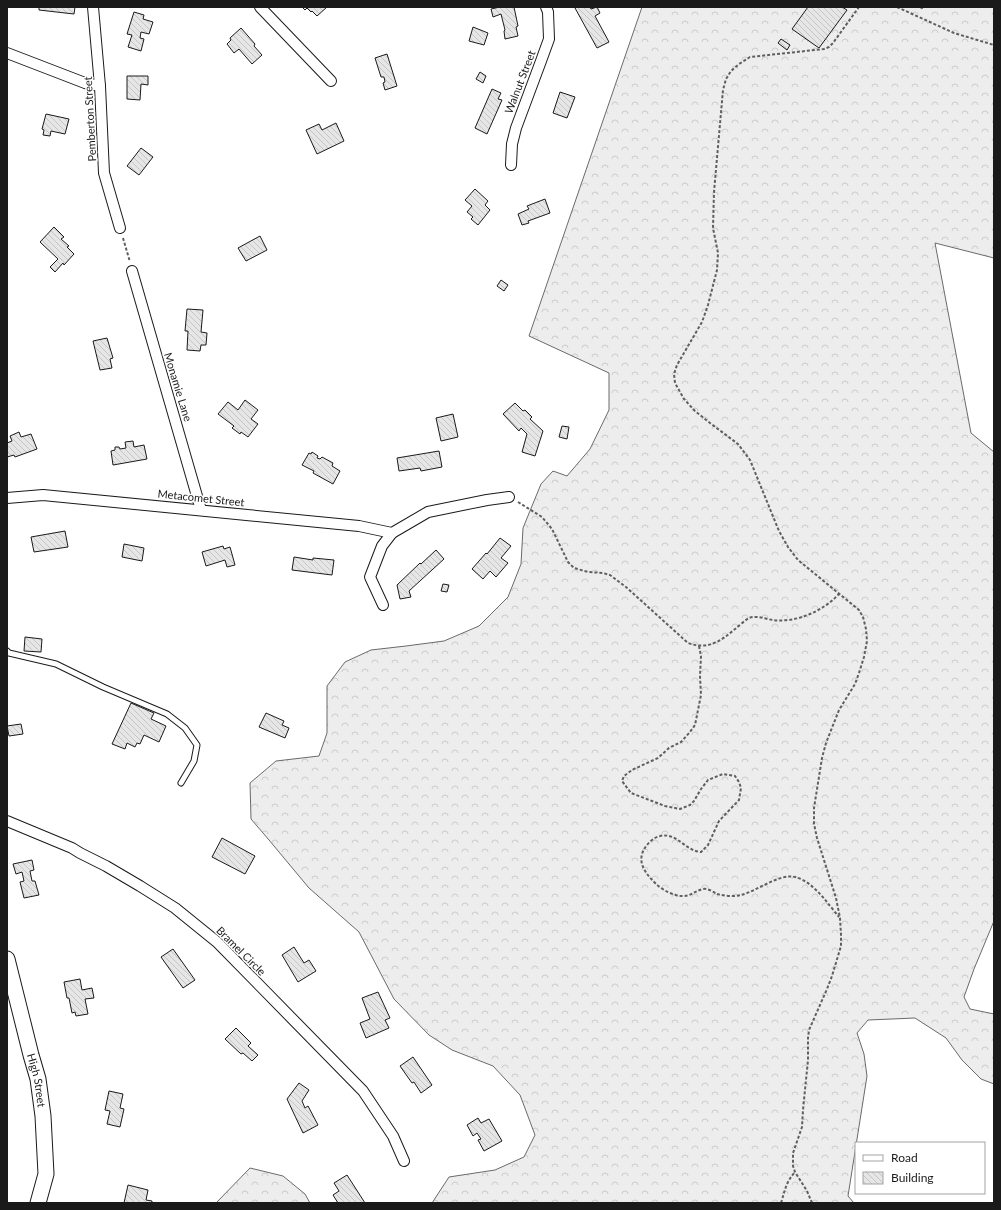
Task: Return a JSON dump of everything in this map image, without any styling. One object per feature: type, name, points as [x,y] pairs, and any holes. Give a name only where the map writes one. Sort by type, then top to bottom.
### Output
[{"type":"street","name":"Pemberton Street","points":[[93,7],[100,86],[104,173],[120,228]]},
{"type":"street","points":[[260,7],[331,81]]},
{"type":"street","name":"Walnut Street","points":[[511,165],[512,144],[516,128],[549,39],[548,12],[546,7]]},
{"type":"street","points":[[7,53],[85,83],[100,86]]},
{"type":"street","name":"Monamie Lane","points":[[132,271],[201,510]]},
{"type":"street","name":"Metacomet Street","points":[[7,498],[43,495],[359,526],[392,533]]},
{"type":"street","points":[[383,606],[370,577],[382,546],[392,533],[428,512],[509,497]]},
{"type":"street","name":"Bramel Circle","points":[[7,821],[72,848],[112,870],[175,908],[217,942],[363,1091],[393,1136],[404,1161]]},
{"type":"street","name":"High Street","points":[[7,959],[38,1080],[43,1116],[46,1174],[38,1203]]},
{"type":"lane","points":[[7,651],[56,664],[103,687],[167,714],[186,728],[197,745],[194,761],[181,783]]},
{"type":"path","points":[[812,1203],[807,1191],[795,1172],[793,1166],[793,1153],[802,1127],[809,1030],[827,989],[841,946],[840,918],[836,898],[818,845],[814,824],[814,808],[822,758],[826,743],[839,710],[855,684],[864,657],[867,641],[866,625],[862,614],[854,605],[792,554],[778,531],[750,460],[738,444],[689,405],[675,384],[674,374],[677,365],[702,322],[710,300],[716,275],[718,253],[713,228],[714,180],[723,90],[728,75],[739,64],[750,57],[824,49],[828,47],[833,43],[859,7]]},
{"type":"path","points":[[897,7],[954,33],[994,45]]},
{"type":"path","points":[[120,228],[132,271]]},
{"type":"path","points":[[509,497],[542,517],[552,529],[568,562],[574,568],[588,572],[603,573],[610,576],[626,587],[688,642],[699,646],[708,646],[716,643],[750,618],[759,617],[780,621],[803,617],[829,603],[839,594]]},
{"type":"path","points":[[699,646],[701,656],[701,695],[695,725],[681,742],[669,748],[658,758],[632,770],[624,776],[622,781],[631,793],[665,806],[680,809],[690,805],[697,798],[701,789],[708,780],[723,774],[735,776],[740,782],[740,795],[736,804],[719,821],[708,845],[701,852],[696,852],[670,836],[659,836],[649,843],[642,852],[641,858],[645,869],[650,878],[665,891],[685,896],[702,889],[706,889],[723,896],[738,896],[746,894],[783,877],[795,877],[816,891],[840,918]]},
{"type":"path","points":[[781,1203],[786,1186],[795,1172]]},
{"type":"green space","points":[[642,7],[919,7],[922,9],[924,7],[994,7],[994,258],[935,243],[971,433],[994,452],[994,921],[964,997],[970,1009],[994,1014],[994,1084],[981,1079],[962,1060],[946,1038],[915,1018],[868,1020],[857,1033],[864,1054],[867,1076],[857,1142],[855,1142],[855,1152],[848,1196],[854,1203],[432,1203],[449,1177],[495,1170],[524,1157],[535,1135],[520,1095],[493,1066],[452,1050],[429,1035],[394,999],[359,932],[309,888],[251,819],[250,783],[276,761],[319,756],[327,733],[327,686],[345,662],[371,650],[444,641],[479,626],[508,597],[521,564],[523,528],[541,484],[553,471],[567,476],[590,449],[609,410],[609,373],[529,336]]},
{"type":"green space","points":[[250,1168],[283,1176],[305,1194],[310,1203],[216,1203]]},
{"type":"building","points":[[39,7],[75,7],[74,14],[39,10]]},
{"type":"building","points":[[302,7],[327,7],[317,16],[307,8],[305,10]]},
{"type":"building","points":[[500,7],[514,7],[518,26],[516,27],[518,36],[505,39],[505,30],[501,14],[493,17],[491,9]]},
{"type":"building","points":[[590,7],[591,9],[597,7],[600,13],[595,16],[609,42],[597,48],[575,8]]},
{"type":"building","points":[[808,7],[842,7],[847,10],[819,48],[792,29]]},
{"type":"building","points":[[134,12],[144,15],[143,19],[153,22],[149,34],[141,32],[140,38],[144,39],[141,51],[128,47],[132,35],[127,34]]},
{"type":"building","points":[[473,27],[488,33],[484,45],[469,41]]},
{"type":"building","points":[[241,28],[255,44],[254,46],[262,55],[252,64],[239,49],[234,53],[227,44],[231,40],[230,38]]},
{"type":"building","points":[[781,39],[790,45],[787,50],[778,43]]},
{"type":"building","points":[[387,54],[397,86],[385,90],[383,83],[385,82],[384,77],[381,77],[375,58]]},
{"type":"building","points":[[480,72],[486,76],[483,83],[476,79]]},
{"type":"building","points":[[127,76],[148,76],[148,85],[141,84],[140,100],[127,99]]},
{"type":"building","points":[[492,89],[501,93],[498,99],[502,100],[487,134],[475,128]]},
{"type":"building","points":[[560,92],[575,97],[567,118],[553,113]]},
{"type":"building","points":[[46,114],[69,119],[65,134],[51,131],[50,136],[43,135],[44,130],[42,129]]},
{"type":"building","points":[[336,123],[344,141],[317,154],[306,130],[319,124],[322,130]]},
{"type":"building","points":[[141,148],[153,157],[139,175],[127,166]]},
{"type":"building","points":[[475,189],[488,201],[485,205],[490,210],[478,225],[471,219],[473,217],[467,212],[472,206],[465,200]]},
{"type":"building","points":[[545,199],[550,213],[528,221],[529,223],[522,225],[518,214],[529,209],[527,206]]},
{"type":"building","points":[[54,227],[64,237],[61,239],[69,246],[67,247],[74,254],[55,272],[50,267],[58,259],[40,242]]},
{"type":"building","points":[[260,236],[267,250],[246,261],[238,248]]},
{"type":"building","points":[[501,280],[508,285],[504,291],[497,286]]},
{"type":"building","points":[[187,309],[203,310],[201,332],[207,333],[206,345],[201,345],[200,351],[187,350],[188,331],[185,331]]},
{"type":"building","points":[[107,338],[113,358],[110,359],[112,368],[100,370],[93,341]]},
{"type":"building","points":[[245,400],[258,410],[251,419],[258,424],[248,437],[241,432],[240,434],[232,428],[234,426],[218,414],[228,402],[238,410]]},
{"type":"building","points":[[515,403],[532,417],[530,419],[543,431],[535,456],[522,452],[527,434],[521,428],[519,431],[503,414]]},
{"type":"building","points":[[453,414],[458,437],[441,441],[436,418]]},
{"type":"building","points":[[562,426],[569,427],[567,439],[559,437]]},
{"type":"building","points":[[19,432],[21,437],[31,434],[37,449],[15,457],[14,455],[7,457],[7,443],[12,441],[10,436]]},
{"type":"building","points":[[133,441],[134,447],[144,445],[147,459],[113,465],[111,451],[115,450],[115,447],[119,447],[120,449],[126,448],[125,442]]},
{"type":"building","points":[[439,451],[442,467],[421,471],[420,468],[399,471],[397,458]]},
{"type":"building","points":[[312,452],[318,456],[317,458],[320,459],[322,457],[333,463],[332,466],[340,471],[333,484],[302,465],[309,453],[311,454]]},
{"type":"building","points":[[65,531],[68,547],[34,552],[31,537]]},
{"type":"building","points":[[500,538],[511,546],[501,558],[508,563],[496,577],[490,571],[483,579],[472,569]]},
{"type":"building","points":[[124,544],[144,548],[142,561],[122,557]]},
{"type":"building","points":[[223,546],[224,549],[230,547],[235,565],[227,567],[225,560],[206,566],[202,552]]},
{"type":"building","points":[[436,550],[444,559],[409,591],[411,597],[400,599],[397,585]]},
{"type":"building","points":[[294,557],[313,560],[313,558],[334,560],[332,575],[292,570]]},
{"type":"building","points":[[443,584],[449,585],[447,592],[441,591]]},
{"type":"building","points":[[25,637],[42,639],[41,652],[24,651]]},
{"type":"building","points":[[131,703],[154,713],[151,719],[166,726],[159,742],[144,735],[140,744],[137,743],[135,747],[127,743],[125,749],[112,744]]},
{"type":"building","points":[[266,713],[284,721],[282,725],[289,728],[285,738],[259,727]]},
{"type":"building","points":[[21,724],[23,734],[9,736],[7,726]]},
{"type":"building","points":[[222,838],[255,856],[245,874],[212,857]]},
{"type":"building","points":[[32,860],[34,870],[30,871],[32,881],[35,881],[39,895],[24,898],[20,882],[24,881],[22,872],[16,874],[13,864]]},
{"type":"building","points":[[294,947],[304,963],[309,960],[316,971],[298,982],[282,955]]},
{"type":"building","points":[[173,949],[195,980],[183,988],[161,957]]},
{"type":"building","points":[[80,979],[82,990],[92,988],[94,998],[85,999],[88,1014],[76,1016],[75,1012],[72,1013],[64,982]]},
{"type":"building","points":[[378,992],[390,1018],[385,1020],[389,1028],[366,1038],[360,1023],[370,1019],[362,998]]},
{"type":"building","points":[[236,1028],[251,1043],[248,1046],[258,1055],[252,1061],[243,1053],[241,1054],[225,1039]]},
{"type":"building","points":[[413,1057],[432,1085],[421,1093],[414,1082],[412,1083],[400,1066]]},
{"type":"building","points":[[299,1083],[309,1090],[302,1101],[305,1108],[308,1106],[318,1125],[303,1133],[287,1099]]},
{"type":"building","points":[[109,1091],[123,1094],[120,1108],[124,1109],[120,1127],[107,1124],[110,1111],[105,1110]]},
{"type":"building","points":[[478,1118],[481,1123],[489,1119],[502,1141],[484,1151],[478,1140],[481,1139],[477,1133],[473,1136],[467,1125]]},
{"type":"building","points":[[347,1175],[365,1203],[338,1203],[333,1195],[339,1191],[334,1183]]},
{"type":"building","points":[[128,1185],[148,1190],[146,1200],[152,1201],[152,1203],[124,1203]]}]
